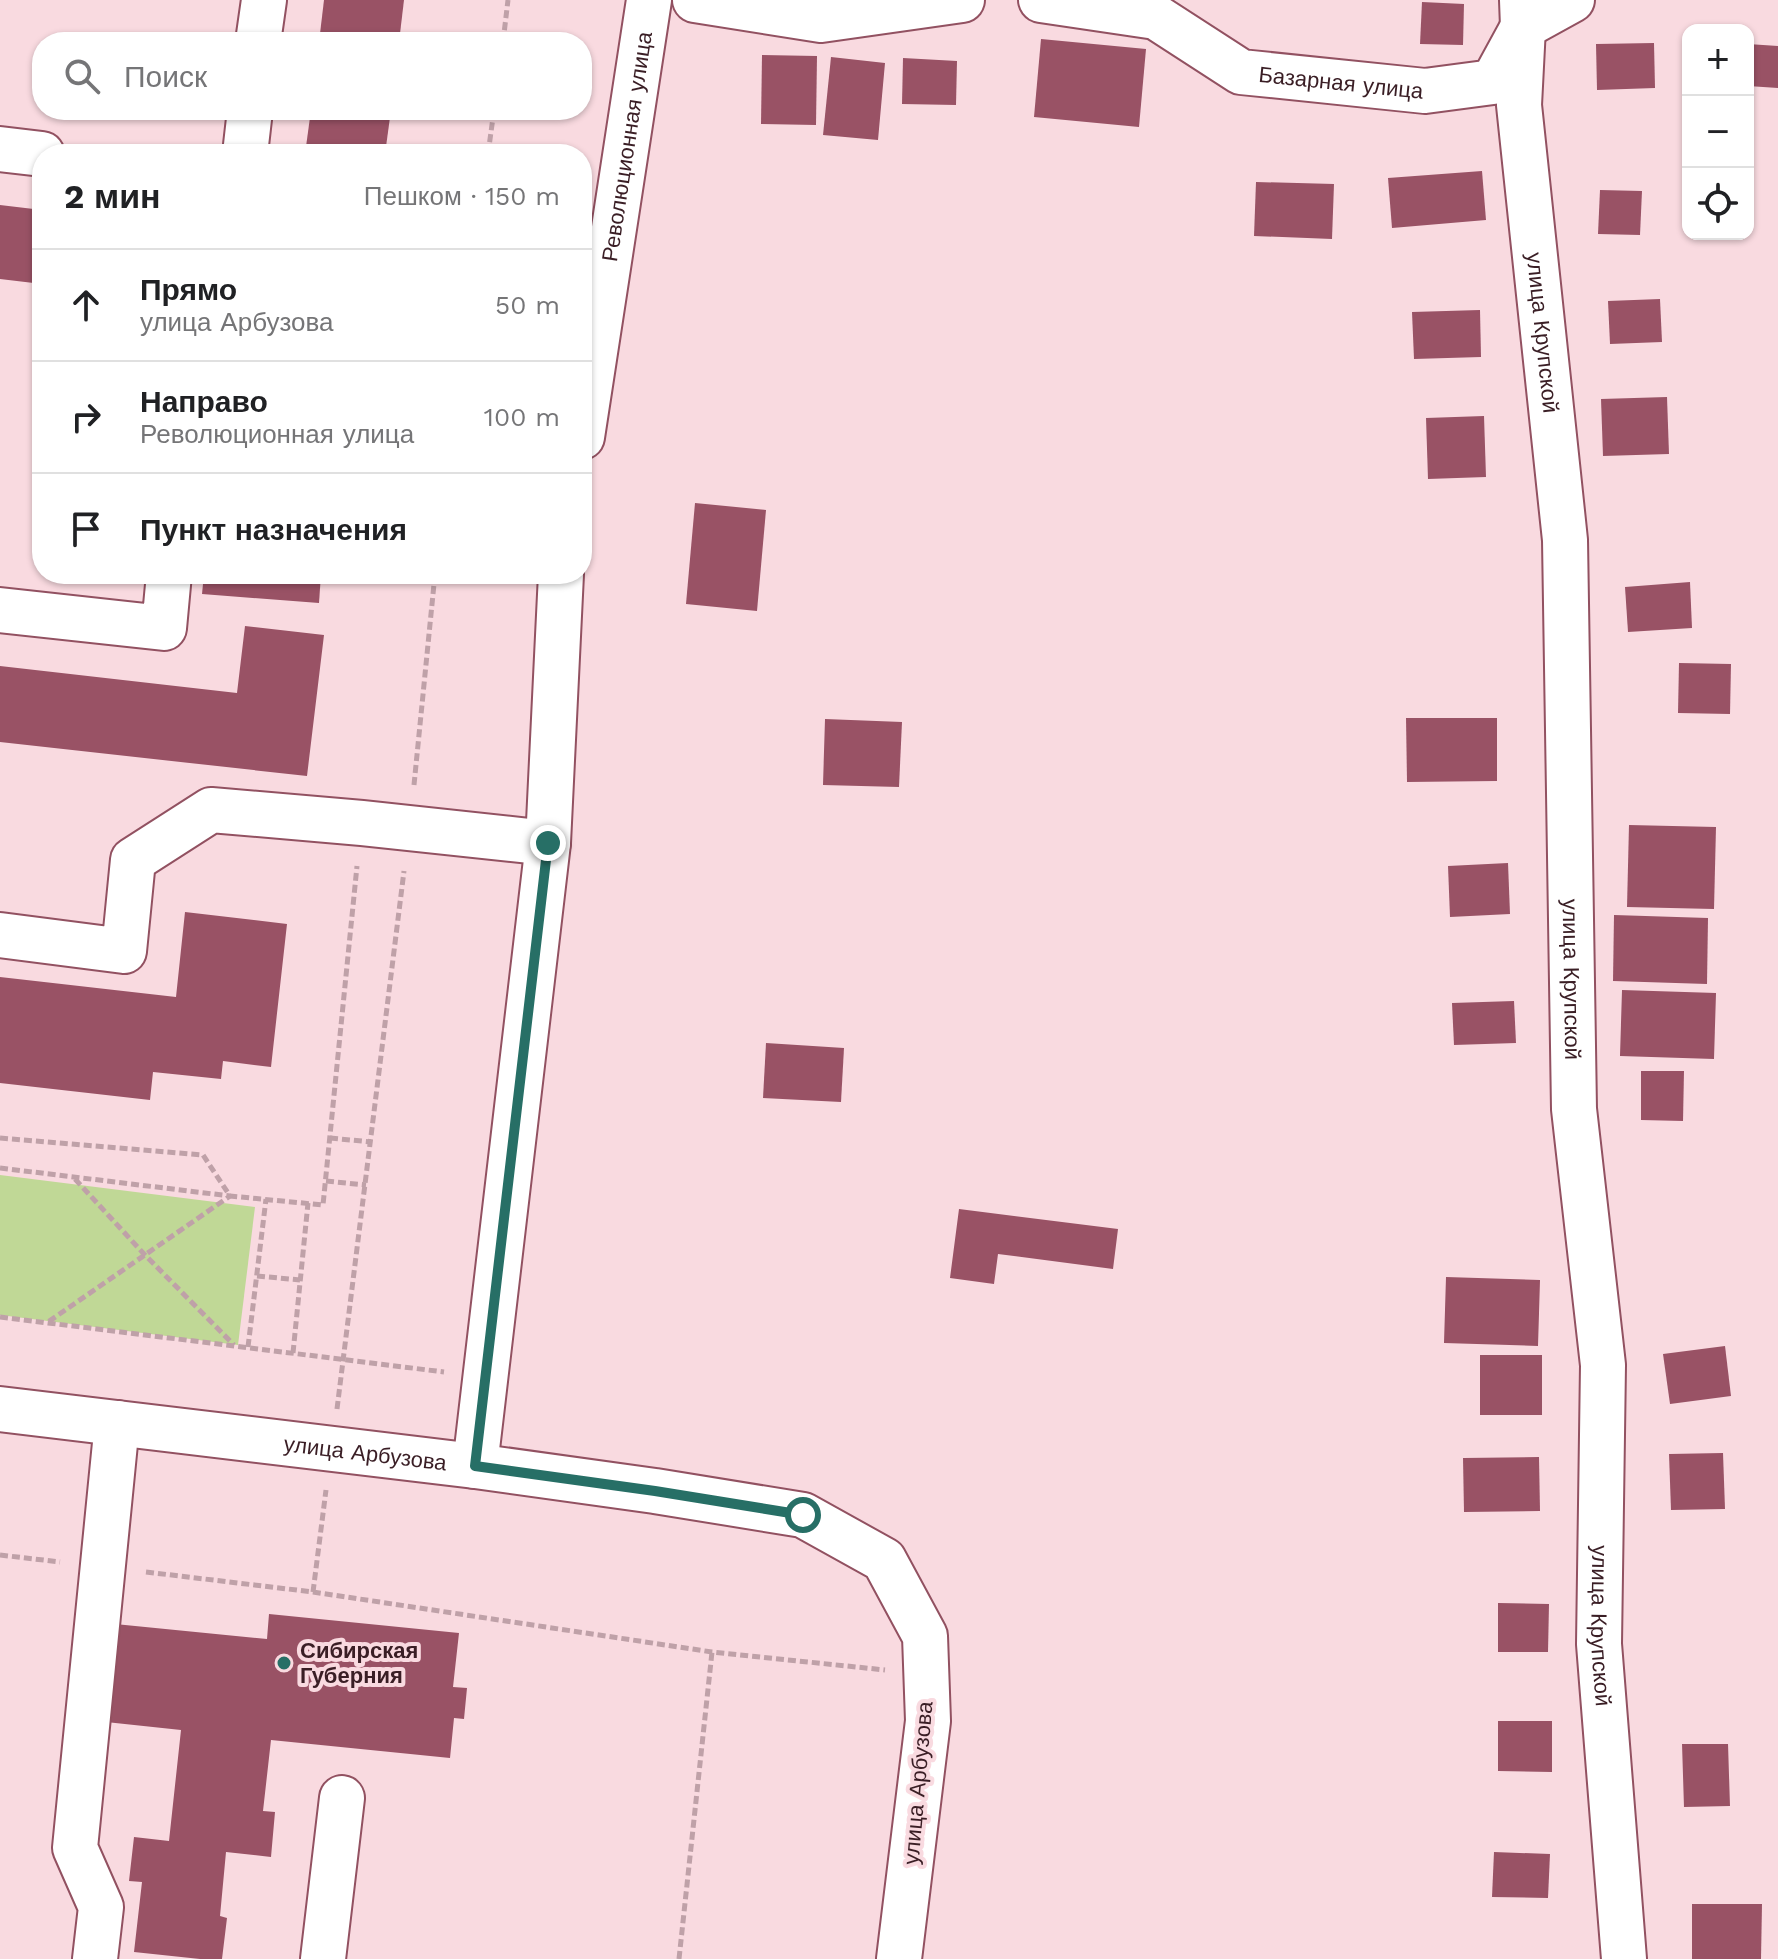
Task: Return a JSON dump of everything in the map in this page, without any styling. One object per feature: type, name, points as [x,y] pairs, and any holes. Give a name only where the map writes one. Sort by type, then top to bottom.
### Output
[{"type":"street","points":[[259,32],[264,0]]},
{"type":"street","name":"Революционная улица","points":[[592,372],[649,0]]},
{"type":"street","points":[[695,0],[821,20],[962,0]]},
{"type":"street","name":"Базарная улица","points":[[1041,0],[1156,17],[1241,72],[1425,91],[1493,82],[1522,14]]},
{"type":"street","points":[[1522,14],[1572,0]]},
{"type":"street","name":"улица Крупской","points":[[1522,14],[1519,105],[1565,540],[1574,1109],[1603,1365],[1599,1644],[1624,1959]]},
{"type":"street","points":[[246,144],[249,120]]},
{"type":"street","points":[[0,149],[32,153]]},
{"type":"street","points":[[0,610],[164,628],[168,584]]},
{"type":"street","points":[[475,1466],[548,843],[561,584]]},
{"type":"street","points":[[0,935],[124,951],[133,860],[211,810],[548,843]]},
{"type":"street","name":"улица Арбузова","points":[[0,1409],[475,1466],[803,1515],[884,1560],[925,1636],[928,1721],[899,1959]]},
{"type":"street","points":[[95,1959],[101,1907],[75,1848],[117,1423]]},
{"type":"street","points":[[323,1959],[342,1798]]},
{"type":"path","points":[[504,32],[508,0]]},
{"type":"path","points":[[489,144],[493,120]]},
{"type":"path","points":[[313,1592],[410,829],[434,584]]},
{"type":"path","points":[[0,1168],[323,1205],[362,823]]},
{"type":"path","points":[[0,1138],[203,1155],[230,1196]]},
{"type":"path","points":[[330,1138],[371,1142]]},
{"type":"path","points":[[73,1177],[234,1345]]},
{"type":"path","points":[[326,1181],[366,1185]]},
{"type":"path","points":[[47,1323],[230,1196]]},
{"type":"path","points":[[248,1347],[266,1199]]},
{"type":"path","points":[[293,1353],[308,1203]]},
{"type":"path","points":[[257,1276],[300,1280]]},
{"type":"path","points":[[0,1317],[484,1377]]},
{"type":"path","points":[[0,1555],[313,1592],[712,1652],[926,1674]]},
{"type":"path","points":[[679,1959],[712,1652]]},
{"type":"green space","points":[[0,1175],[255,1207],[238,1345],[0,1315]]},
{"type":"building","points":[[324,0],[404,0],[400,32],[320,32]]},
{"type":"building","points":[[1422,2],[1464,4],[1463,45],[1420,44]]},
{"type":"building","points":[[1041,39],[1146,49],[1139,127],[1034,117]]},
{"type":"building","points":[[1654,43],[1655,88],[1597,90],[1596,44]]},
{"type":"building","points":[[1754,44],[1778,46],[1778,88],[1754,86]]},
{"type":"building","points":[[762,55],[817,56],[816,125],[761,124]]},
{"type":"building","points":[[831,57],[885,63],[878,140],[823,135]]},
{"type":"building","points":[[903,58],[957,61],[956,105],[902,104]]},
{"type":"building","points":[[310,120],[390,120],[386,144],[306,144]]},
{"type":"building","points":[[1482,171],[1486,220],[1392,228],[1388,178]]},
{"type":"building","points":[[1256,182],[1334,184],[1332,239],[1254,236]]},
{"type":"building","points":[[1600,190],[1642,191],[1640,235],[1598,234]]},
{"type":"building","points":[[0,205],[32,209],[32,283],[0,279]]},
{"type":"building","points":[[1660,299],[1662,342],[1610,344],[1608,301]]},
{"type":"building","points":[[1480,310],[1481,357],[1414,359],[1412,312]]},
{"type":"building","points":[[1667,397],[1669,454],[1603,456],[1601,399]]},
{"type":"building","points":[[1484,416],[1486,477],[1428,479],[1426,418]]},
{"type":"building","points":[[695,503],[766,510],[757,611],[686,604]]},
{"type":"building","points":[[1690,582],[1692,628],[1628,632],[1625,587]]},
{"type":"building","points":[[203,584],[320,584],[319,603],[202,594]]},
{"type":"building","points":[[245,626],[324,635],[307,776],[0,742],[0,666],[237,693]]},
{"type":"building","points":[[1679,663],[1731,664],[1730,714],[1678,713]]},
{"type":"building","points":[[1406,718],[1497,718],[1497,781],[1407,782]]},
{"type":"building","points":[[825,719],[902,722],[899,787],[823,785]]},
{"type":"building","points":[[1629,825],[1716,827],[1714,909],[1627,907]]},
{"type":"building","points":[[1508,863],[1510,914],[1450,917],[1448,866]]},
{"type":"building","points":[[185,912],[287,924],[271,1067],[223,1061],[221,1079],[153,1072],[150,1100],[0,1083],[0,977],[176,997]]},
{"type":"building","points":[[1614,915],[1708,918],[1707,984],[1613,981]]},
{"type":"building","points":[[1622,990],[1716,993],[1714,1059],[1620,1056]]},
{"type":"building","points":[[1514,1001],[1516,1043],[1454,1045],[1452,1003]]},
{"type":"building","points":[[766,1043],[844,1048],[841,1102],[763,1098]]},
{"type":"building","points":[[1641,1071],[1684,1071],[1683,1121],[1641,1120]]},
{"type":"building","points":[[959,1209],[1118,1229],[1113,1269],[998,1254],[994,1284],[950,1278]]},
{"type":"building","points":[[1446,1277],[1540,1280],[1538,1346],[1444,1343]]},
{"type":"building","points":[[1725,1346],[1731,1396],[1670,1404],[1663,1354]]},
{"type":"building","points":[[1480,1355],[1542,1355],[1542,1415],[1480,1415]]},
{"type":"building","points":[[1723,1453],[1725,1509],[1671,1510],[1669,1454]]},
{"type":"building","points":[[1539,1457],[1540,1511],[1464,1512],[1463,1458]]},
{"type":"building","points":[[1498,1603],[1549,1604],[1548,1652],[1498,1652]]},
{"type":"building","name":"Сибирская Губерния","points":[[269,1614],[459,1633],[453,1687],[467,1688],[464,1719],[454,1718],[450,1758],[271,1740],[263,1811],[275,1812],[271,1857],[226,1852],[220,1916],[227,1918],[222,1959],[134,1952],[142,1882],[129,1881],[134,1837],[169,1841],[181,1730],[106,1722],[115,1624],[267,1639]]},
{"type":"building","points":[[1498,1721],[1552,1721],[1552,1772],[1498,1771]]},
{"type":"building","points":[[1682,1744],[1728,1744],[1730,1806],[1684,1807]]},
{"type":"building","points":[[1494,1852],[1550,1854],[1548,1898],[1492,1897]]},
{"type":"building","points":[[1692,1904],[1762,1904],[1761,1959],[1692,1959]]},
{"type":"place","name":"Сибирская Губерния","points":[[284,1663]]},
{"type":"route","points":[[548,843],[475,1466],[803,1515]]}]
